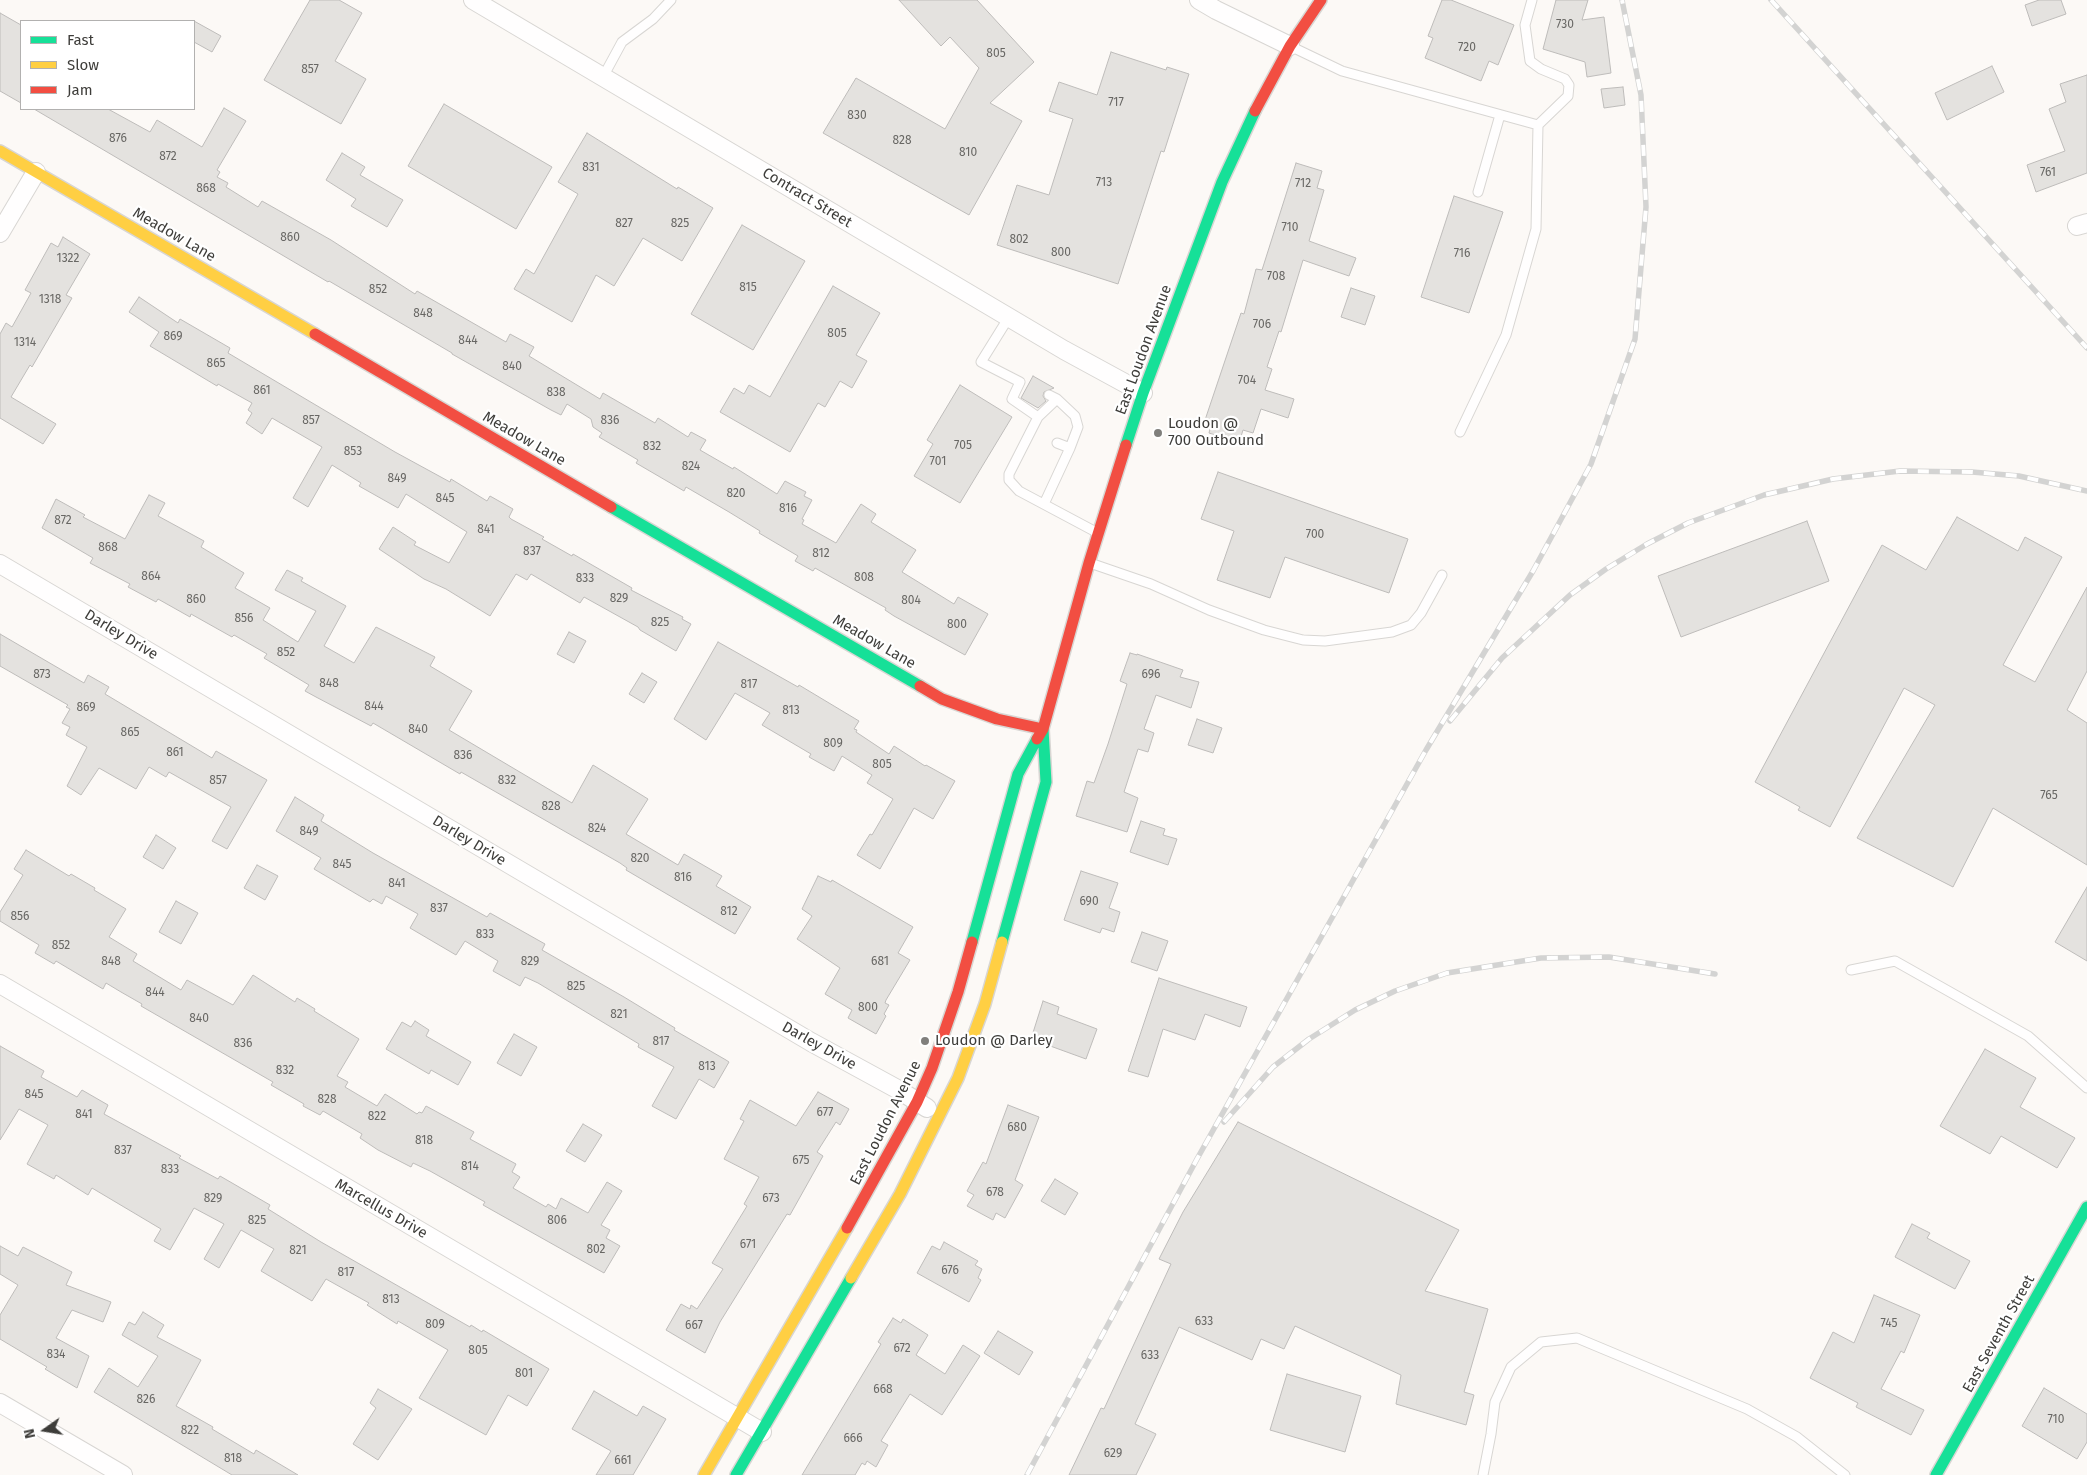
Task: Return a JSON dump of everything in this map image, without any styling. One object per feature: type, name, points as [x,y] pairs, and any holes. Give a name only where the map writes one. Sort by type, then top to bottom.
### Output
[{"type":"main road","name":"East Loudon Avenue","points":[[704,1475],[875,1179],[917,1102],[932,1068],[958,992],[1018,774],[1043,729],[1090,563],[1143,392],[1222,182],[1257,107],[1290,46],[1321,0]]},
{"type":"main road","name":"Meadow Lane","points":[[0,151],[942,699],[997,719],[1043,729]]},
{"type":"main road","name":"East Loudon Avenue","points":[[736,1475],[900,1194],[958,1078],[985,1004],[1046,782],[1043,729]]},
{"type":"main road","name":"East Seventh Street","points":[[1936,1475],[2087,1207]]},
{"type":"street","name":"Contract Street","points":[[473,0],[1064,350],[1143,392]]},
{"type":"street","points":[[1199,0],[1290,46]]},
{"type":"street","points":[[0,234],[36,172]]},
{"type":"street","name":"Darley Drive","points":[[0,564],[811,1042],[899,1090],[940,1115]]},
{"type":"street","name":"Marcellus Drive","points":[[0,984],[762,1432]]},
{"type":"street","points":[[0,1403],[123,1475]]},
{"type":"lane","points":[[603,77],[622,42],[653,19],[671,0]]},
{"type":"lane","points":[[1460,432],[1506,335],[1536,228],[1538,125],[1568,96],[1569,85],[1566,78],[1542,69],[1530,60],[1525,25],[1532,0]]},
{"type":"lane","points":[[1290,46],[1342,71],[1538,125]]},
{"type":"lane","points":[[1478,192],[1500,115]]},
{"type":"lane","points":[[1009,317],[981,362],[1025,383],[1012,399],[1038,417]]},
{"type":"lane","points":[[1044,504],[1078,427],[1075,416],[1053,397],[1038,417],[1033,434],[1009,474],[1009,480],[1019,491],[1099,533]]},
{"type":"lane","points":[[1057,443],[1070,448]]},
{"type":"lane","points":[[1090,563],[1151,584],[1209,610],[1256,628],[1303,640],[1325,641],[1385,633],[1411,625],[1421,614],[1442,575]]},
{"type":"lane","points":[[1852,970],[1895,961],[2028,1036],[2087,1088]]},
{"type":"lane","points":[[1483,1475],[1492,1434],[1495,1402],[1511,1367],[1541,1342],[1577,1338],[1747,1409],[1797,1437],[1846,1475]]},
{"type":"building","points":[[310,0],[339,0],[362,13],[335,61],[366,79],[341,124],[264,80]]},
{"type":"building","points":[[899,0],[977,0],[1034,62],[990,103],[1022,121],[969,215],[823,133],[856,78],[945,129],[979,68],[950,37],[941,46]]},
{"type":"building","points":[[1442,0],[1451,0],[1514,25],[1498,65],[1489,61],[1481,81],[1425,58],[1433,38],[1428,36]]},
{"type":"building","points":[[1556,0],[1588,0],[1582,20],[1604,17],[1611,73],[1587,77],[1585,62],[1543,49]]},
{"type":"building","points":[[2039,0],[2061,0],[2066,14],[2032,26],[2025,5]]},
{"type":"building","points":[[0,13],[20,24],[20,102],[0,91]]},
{"type":"building","points":[[195,22],[221,36],[212,52],[195,43]]},
{"type":"building","points":[[1111,52],[1166,70],[1167,67],[1189,74],[1164,152],[1161,151],[1118,284],[997,245],[1017,185],[1049,195],[1073,119],[1049,111],[1059,82],[1097,95]]},
{"type":"building","points":[[1992,66],[2004,92],[1947,120],[1935,93]]},
{"type":"building","points":[[2087,75],[2087,173],[2036,192],[2027,165],[2065,151],[2049,109],[2066,102],[2060,84]]},
{"type":"building","points":[[1623,87],[1625,105],[1604,108],[1601,89]]},
{"type":"building","points":[[444,104],[552,167],[516,229],[408,166]]},
{"type":"building","points":[[224,108],[246,121],[217,170],[220,172],[217,177],[228,183],[226,187],[258,207],[262,201],[331,240],[415,294],[417,291],[506,342],[510,334],[534,347],[529,356],[600,399],[603,393],[655,423],[658,418],[688,437],[691,432],[706,440],[700,450],[733,469],[734,467],[777,494],[785,481],[806,492],[804,496],[812,500],[802,519],[804,520],[802,524],[836,543],[861,504],[876,514],[871,522],[916,550],[902,572],[954,604],[958,597],[988,614],[965,655],[894,616],[885,610],[886,608],[815,568],[813,571],[795,561],[798,556],[759,533],[760,531],[729,512],[686,487],[684,491],[636,463],[638,460],[599,437],[602,433],[593,427],[591,419],[567,404],[561,415],[551,410],[328,282],[36,110],[110,110],[150,132],[157,120],[202,147]]},
{"type":"building","points":[[587,133],[677,189],[678,187],[713,208],[682,261],[643,238],[614,286],[596,275],[572,322],[514,289],[526,269],[534,274],[578,194],[558,182]]},
{"type":"building","points":[[342,153],[365,167],[360,175],[403,200],[387,227],[351,206],[356,199],[326,180]]},
{"type":"building","points":[[1296,163],[1322,171],[1317,188],[1324,190],[1309,241],[1356,258],[1349,276],[1303,260],[1281,332],[1279,331],[1267,367],[1272,369],[1265,390],[1294,399],[1288,418],[1261,409],[1253,433],[1243,430],[1239,443],[1209,433],[1210,429],[1203,426],[1241,313],[1244,314],[1256,269],[1262,270]]},
{"type":"building","points":[[1454,196],[1503,212],[1469,313],[1421,297]]},
{"type":"building","points":[[742,225],[805,261],[753,350],[691,314]]},
{"type":"building","points":[[63,237],[90,254],[66,295],[72,298],[32,367],[30,365],[11,397],[56,424],[43,444],[0,418],[0,334],[6,323],[12,327],[31,293],[25,290],[51,243],[58,247]]},
{"type":"building","points":[[833,286],[880,313],[856,355],[867,361],[852,388],[840,381],[825,407],[818,403],[790,452],[720,412],[734,388],[744,394],[749,385],[770,397]]},
{"type":"building","points":[[1351,288],[1375,296],[1365,325],[1341,317]]},
{"type":"building","points":[[139,297],[178,323],[180,319],[230,348],[228,353],[395,452],[450,482],[451,479],[487,501],[490,496],[513,509],[509,517],[544,537],[542,539],[572,556],[573,554],[632,588],[631,590],[683,617],[682,619],[691,624],[676,651],[584,597],[580,603],[531,574],[527,580],[516,574],[490,616],[446,589],[424,579],[379,549],[393,527],[416,542],[414,545],[449,563],[467,532],[406,494],[398,508],[359,486],[361,483],[332,465],[308,507],[293,498],[322,447],[272,418],[262,434],[246,423],[252,413],[248,410],[252,403],[218,384],[217,386],[150,346],[159,332],[129,312]]},
{"type":"building","points":[[1033,376],[1054,388],[1044,392],[1043,396],[1046,401],[1038,408],[1021,398]]},
{"type":"building","points":[[960,385],[1012,417],[960,503],[914,476],[933,444],[927,440]]},
{"type":"building","points":[[1218,472],[1408,539],[1389,593],[1285,557],[1270,598],[1217,580],[1234,531],[1201,519]]},
{"type":"building","points":[[149,495],[165,503],[158,516],[204,541],[201,547],[244,573],[235,588],[270,608],[263,620],[298,642],[316,611],[275,590],[287,570],[303,578],[301,581],[346,606],[324,646],[354,663],[376,627],[435,657],[430,666],[472,691],[449,730],[572,803],[593,765],[648,799],[626,834],[678,865],[684,854],[722,876],[716,886],[751,907],[735,934],[626,870],[627,868],[620,863],[461,772],[460,774],[373,723],[371,726],[305,691],[309,685],[264,658],[267,654],[191,614],[190,617],[158,599],[156,602],[128,587],[130,584],[90,563],[93,558],[42,528],[56,499],[85,515],[83,517],[125,539]]},
{"type":"building","points":[[1957,517],[2018,551],[2025,537],[2062,557],[2003,665],[2035,682],[2087,587],[2087,671],[2067,710],[2087,723],[2087,865],[1993,808],[1953,887],[1857,838],[1935,705],[1904,688],[1830,827],[1798,810],[1800,807],[1755,782],[1882,545],[1926,570]]},
{"type":"building","points":[[1807,521],[1829,581],[1681,637],[1658,576]]},
{"type":"building","points":[[569,632],[586,641],[574,663],[557,654]]},
{"type":"building","points":[[0,634],[84,683],[88,675],[109,687],[105,694],[212,758],[216,751],[267,780],[227,849],[212,841],[231,807],[169,772],[166,777],[149,767],[136,789],[99,768],[81,795],[67,786],[87,747],[66,735],[70,727],[62,723],[70,709],[66,707],[68,705],[0,666]]},
{"type":"building","points":[[718,642],[798,687],[799,685],[859,721],[854,729],[857,730],[856,732],[889,754],[894,746],[925,766],[955,781],[933,819],[914,808],[880,869],[857,855],[870,834],[872,835],[893,799],[867,783],[872,775],[842,756],[834,771],[809,757],[811,754],[762,725],[770,713],[735,693],[706,740],[674,719]]},
{"type":"building","points":[[1130,653],[1183,670],[1180,677],[1199,682],[1191,708],[1156,695],[1144,729],[1154,733],[1148,752],[1138,749],[1124,792],[1138,798],[1127,832],[1076,816],[1087,781],[1094,783],[1108,744],[1127,684],[1120,681]]},
{"type":"building","points":[[642,673],[657,682],[644,703],[629,694]]},
{"type":"building","points":[[1197,719],[1222,728],[1213,753],[1188,745]]},
{"type":"building","points":[[295,797],[324,815],[321,821],[373,853],[487,917],[490,913],[545,944],[542,950],[624,997],[675,1028],[674,1030],[729,1062],[714,1088],[699,1079],[676,1119],[652,1106],[674,1067],[638,1047],[639,1044],[538,983],[525,977],[520,986],[493,971],[498,961],[465,941],[456,955],[410,928],[418,914],[386,896],[382,904],[373,899],[370,902],[314,869],[321,858],[276,831]]},
{"type":"building","points":[[1141,821],[1165,829],[1163,835],[1177,839],[1168,865],[1130,852]]},
{"type":"building","points":[[156,835],[176,848],[163,869],[143,857]]},
{"type":"building","points":[[26,850],[69,876],[71,874],[95,888],[94,890],[126,909],[109,937],[137,954],[133,961],[181,990],[187,980],[233,1005],[253,975],[295,1002],[297,998],[359,1039],[337,1076],[348,1082],[345,1087],[377,1106],[385,1094],[417,1114],[419,1112],[422,1113],[426,1106],[474,1132],[470,1139],[516,1164],[512,1172],[520,1177],[513,1188],[546,1207],[548,1204],[556,1209],[561,1198],[588,1213],[607,1182],[622,1191],[601,1225],[610,1230],[606,1238],[620,1246],[604,1273],[483,1205],[485,1202],[430,1171],[413,1163],[411,1167],[378,1150],[360,1138],[362,1134],[323,1111],[320,1115],[303,1106],[304,1104],[271,1085],[273,1082],[141,1006],[142,1004],[106,983],[103,989],[56,961],[54,964],[35,953],[39,945],[0,921],[0,912],[23,875],[14,869]]},
{"type":"building","points":[[257,865],[278,876],[265,900],[244,888]]},
{"type":"building","points":[[1081,871],[1118,883],[1109,908],[1120,912],[1114,932],[1102,928],[1100,933],[1064,920]]},
{"type":"building","points":[[818,876],[831,882],[832,880],[913,927],[898,953],[910,960],[886,1000],[885,1003],[889,1005],[884,1014],[886,1016],[876,1034],[848,1018],[852,1010],[825,994],[840,968],[797,939],[812,916],[802,909]]},
{"type":"building","points":[[2087,887],[2087,961],[2055,942]]},
{"type":"building","points":[[176,901],[198,913],[181,944],[159,932]]},
{"type":"building","points":[[1142,932],[1168,941],[1157,971],[1131,962]]},
{"type":"building","points":[[1159,978],[1247,1007],[1240,1027],[1205,1014],[1195,1040],[1163,1029],[1148,1077],[1128,1071]]},
{"type":"building","points":[[1043,1001],[1059,1007],[1057,1014],[1097,1029],[1086,1059],[1031,1039]]},
{"type":"building","points":[[415,1021],[429,1030],[426,1036],[471,1062],[458,1085],[431,1070],[429,1074],[386,1049],[402,1022],[411,1027]]},
{"type":"building","points":[[514,1034],[537,1047],[521,1076],[497,1063]]},
{"type":"building","points":[[0,1046],[44,1071],[41,1077],[77,1097],[82,1090],[108,1105],[104,1114],[181,1156],[179,1158],[218,1179],[220,1176],[270,1205],[268,1209],[321,1242],[470,1327],[471,1325],[482,1332],[483,1330],[549,1369],[527,1406],[508,1395],[486,1435],[419,1398],[448,1350],[398,1321],[397,1324],[367,1305],[369,1303],[326,1279],[312,1301],[261,1271],[274,1249],[241,1230],[219,1268],[204,1259],[224,1224],[194,1208],[170,1250],[154,1241],[161,1229],[92,1188],[88,1195],[56,1175],[54,1179],[27,1164],[48,1125],[19,1109],[0,1140]]},
{"type":"building","points":[[1985,1049],[2036,1078],[2020,1107],[2075,1138],[2057,1168],[2001,1136],[1990,1154],[1940,1126]]},
{"type":"building","points":[[818,1092],[849,1109],[840,1125],[836,1122],[817,1152],[823,1156],[790,1215],[787,1214],[720,1322],[705,1353],[666,1330],[681,1304],[690,1309],[691,1305],[697,1309],[723,1269],[712,1263],[747,1206],[744,1204],[759,1177],[724,1159],[744,1121],[740,1119],[750,1100],[796,1126]]},
{"type":"building","points":[[1008,1105],[1039,1117],[1015,1180],[1023,1185],[1005,1218],[996,1213],[993,1220],[967,1206],[974,1195],[967,1191],[983,1162],[986,1164]]},
{"type":"building","points":[[1238,1122],[1459,1230],[1425,1291],[1488,1309],[1464,1392],[1474,1395],[1466,1425],[1396,1404],[1401,1375],[1295,1326],[1284,1349],[1261,1339],[1252,1360],[1179,1327],[1135,1424],[1156,1434],[1136,1475],[1069,1475],[1101,1408],[1104,1409],[1171,1264],[1159,1259],[1183,1212]]},
{"type":"building","points":[[583,1124],[602,1135],[585,1162],[566,1151]]},
{"type":"building","points":[[1055,1179],[1078,1193],[1065,1215],[1041,1201]]},
{"type":"building","points":[[1912,1224],[1930,1233],[1927,1238],[1970,1261],[1955,1289],[1895,1257]]},
{"type":"building","points":[[944,1242],[978,1261],[975,1265],[982,1269],[978,1278],[981,1280],[969,1302],[917,1273],[932,1246],[940,1250]]},
{"type":"building","points":[[0,1246],[18,1256],[23,1247],[72,1272],[66,1285],[111,1302],[103,1322],[72,1310],[56,1338],[89,1356],[77,1388],[45,1369],[47,1367],[0,1339],[0,1315],[18,1285],[0,1274]]},
{"type":"building","points":[[1874,1295],[1920,1315],[1904,1353],[1901,1351],[1881,1389],[1924,1410],[1911,1435],[1856,1407],[1858,1403],[1810,1378],[1833,1332],[1854,1343]]},
{"type":"building","points":[[143,1312],[164,1325],[157,1337],[201,1360],[176,1406],[213,1427],[212,1429],[254,1454],[256,1450],[298,1475],[232,1475],[94,1392],[109,1368],[138,1387],[158,1356],[122,1335],[129,1322],[135,1325]]},
{"type":"building","points":[[893,1318],[901,1323],[903,1319],[928,1335],[916,1355],[945,1374],[963,1345],[980,1356],[942,1415],[910,1394],[881,1441],[888,1445],[876,1467],[867,1461],[865,1465],[862,1463],[855,1475],[802,1475],[881,1344],[878,1342]]},
{"type":"building","points":[[998,1331],[1033,1352],[1019,1375],[984,1353]]},
{"type":"building","points":[[1287,1374],[1361,1396],[1345,1452],[1270,1430]]},
{"type":"building","points":[[2044,1388],[2087,1414],[2087,1442],[2077,1459],[2022,1426]]},
{"type":"building","points":[[378,1389],[412,1409],[378,1460],[353,1444],[376,1408],[370,1403]]},
{"type":"building","points":[[594,1391],[637,1416],[643,1406],[666,1419],[633,1475],[596,1475],[611,1451],[572,1429]]},
{"type":"railway","points":[[1027,1475],[1197,1159],[1426,750],[1533,571],[1591,464],[1635,339],[1646,207],[1641,95],[1622,0]]},
{"type":"railway","points":[[1771,0],[2087,348]]},
{"type":"railway","points":[[1450,721],[1502,658],[1570,595],[1606,569],[1647,544],[1688,523],[1764,495],[1833,479],[1900,471],[1972,472],[2019,476],[2087,491]]},
{"type":"railway","points":[[1224,1122],[1273,1067],[1309,1039],[1355,1010],[1395,991],[1447,973],[1541,958],[1609,957],[1715,974]]},
{"type":"traffic: fast","points":[[1126,445],[1143,393],[1222,182],[1255,111]]},
{"type":"traffic: fast","points":[[611,507],[920,686]]},
{"type":"traffic: fast","points":[[1002,942],[1046,782],[1043,729]]},
{"type":"traffic: fast","points":[[972,942],[1018,774],[1037,739]]},
{"type":"traffic: fast","points":[[1936,1475],[2087,1207]]},
{"type":"traffic: fast","points":[[736,1475],[851,1278]]},
{"type":"traffic: slow","points":[[0,151],[315,334]]},
{"type":"traffic: slow","points":[[851,1278],[900,1194],[958,1078],[985,1004],[1002,942]]},
{"type":"traffic: slow","points":[[704,1475],[847,1228]]},
{"type":"traffic: jam","points":[[1255,111],[1290,46],[1321,0]]},
{"type":"traffic: jam","points":[[315,334],[611,507]]},
{"type":"traffic: jam","points":[[1037,739],[1043,729],[1089,563],[1126,445]]},
{"type":"traffic: jam","points":[[920,686],[942,699],[997,719],[1043,729]]},
{"type":"traffic: jam","points":[[847,1228],[917,1102],[932,1068],[958,992],[972,942]]},
{"type":"place","name":"Loudon @ 700 Outbound","points":[[1158,433]]},
{"type":"place","name":"Loudon @ Darley","points":[[925,1041]]}]
